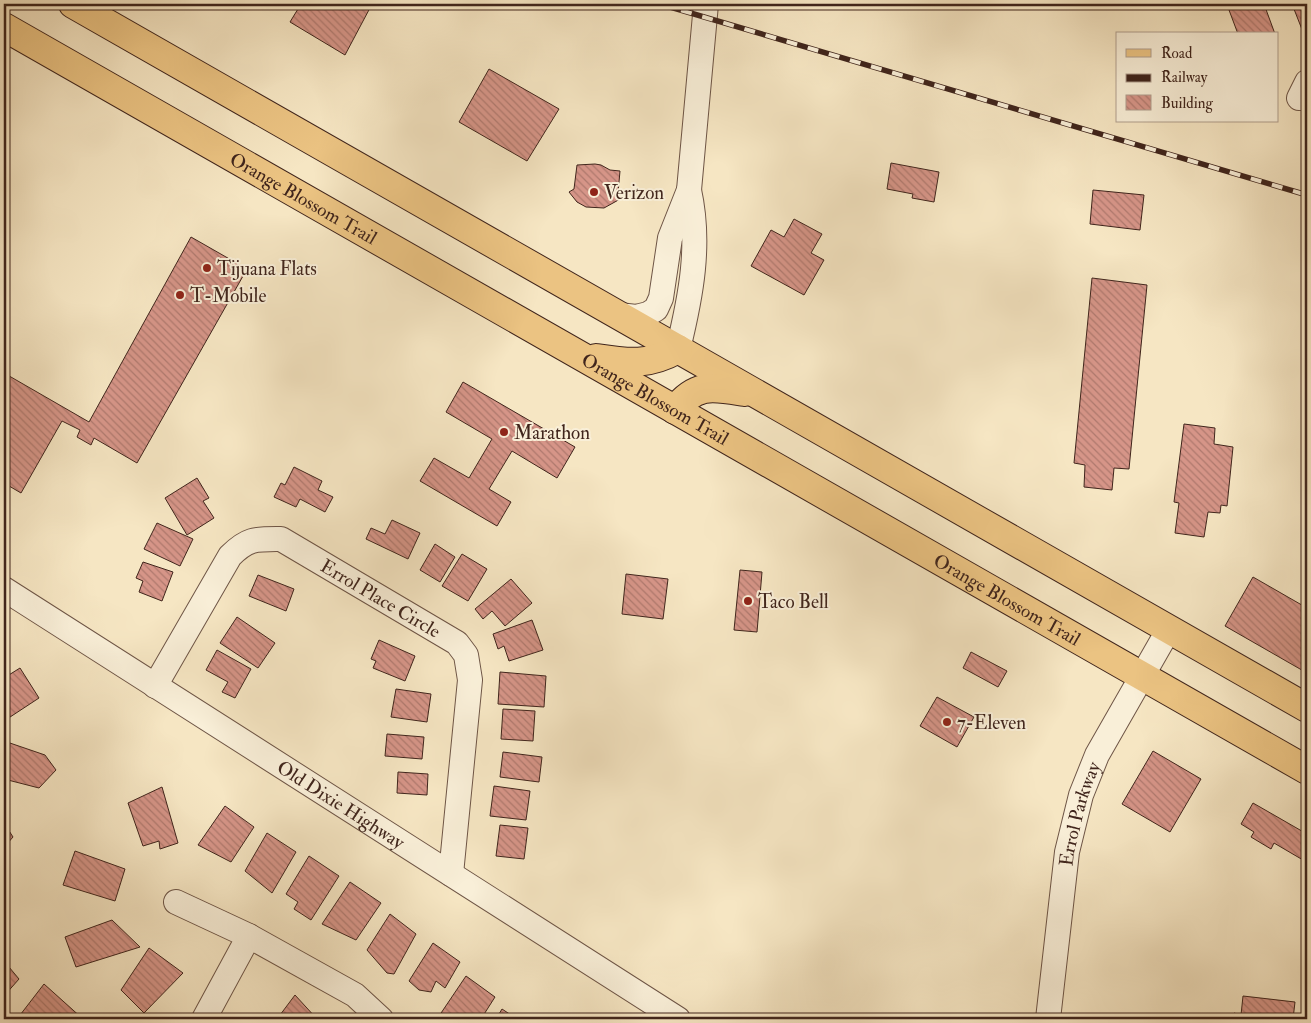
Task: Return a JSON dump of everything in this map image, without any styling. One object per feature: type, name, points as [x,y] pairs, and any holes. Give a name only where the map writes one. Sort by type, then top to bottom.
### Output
[{"type":"main road","points":[[73,4],[1307,708]]},
{"type":"main road","name":"Orange Blossom Trail","points":[[4,27],[1307,770]]},
{"type":"main road","points":[[583,357],[633,363],[656,360],[678,349]]},
{"type":"main road","points":[[675,410],[686,396],[697,390],[713,387],[756,393]]},
{"type":"street","points":[[619,315],[636,317],[648,314],[656,309],[661,298],[670,238],[689,190],[706,4]]},
{"type":"street","points":[[678,349],[688,309],[695,253],[695,215],[689,190]]},
{"type":"street","name":"Errol Place Circle","points":[[155,686],[230,556],[240,545],[255,538],[281,540],[457,643],[466,654],[470,680],[450,874]]},
{"type":"street","name":"Old Dixie Highway","points":[[4,590],[678,1019]]},
{"type":"street","name":"Errol Parkway","points":[[1048,1019],[1067,852],[1081,796],[1097,755],[1169,629]]},
{"type":"street","points":[[176,902],[249,936],[355,995],[381,1019]]},
{"type":"street","points":[[204,1019],[249,936]]},
{"type":"building","points":[[301,4],[368,4],[371,6],[345,55],[290,22]]},
{"type":"building","points":[[1245,4],[1264,4],[1274,32],[1237,32],[1229,10]]},
{"type":"building","points":[[1292,4],[1307,4],[1307,30],[1303,32]]},
{"type":"building","points":[[489,69],[559,109],[527,161],[459,122]]},
{"type":"building","points":[[891,163],[939,172],[934,202],[912,198],[913,194],[887,189]]},
{"type":"building","points":[[595,164],[610,170],[620,171],[618,193],[622,198],[604,208],[586,207],[577,202],[569,192],[574,189],[577,165]]},
{"type":"building","points":[[1093,190],[1144,195],[1140,230],[1090,224]]},
{"type":"building","points":[[794,219],[822,234],[811,253],[824,260],[804,295],[751,266],[771,230],[784,237]]},
{"type":"building","points":[[191,237],[247,269],[137,463],[94,438],[91,445],[77,437],[80,430],[62,421],[21,493],[4,483],[4,373],[89,422]]},
{"type":"building","points":[[1092,278],[1147,285],[1129,469],[1114,468],[1112,490],[1084,487],[1085,465],[1074,463]]},
{"type":"building","points":[[463,382],[575,447],[557,478],[512,451],[489,489],[511,502],[497,526],[420,481],[434,458],[469,478],[492,439],[446,412]]},
{"type":"building","points":[[1184,424],[1215,428],[1214,444],[1233,447],[1227,506],[1221,505],[1220,513],[1208,512],[1204,537],[1175,533],[1179,503],[1174,502]]},
{"type":"building","points":[[294,467],[322,481],[318,490],[333,497],[325,512],[300,499],[296,507],[274,497],[281,483],[285,485]]},
{"type":"building","points":[[197,478],[209,498],[203,501],[214,518],[187,535],[165,498]]},
{"type":"building","points":[[392,520],[420,533],[408,559],[366,539],[371,528],[385,534]]},
{"type":"building","points":[[157,523],[193,539],[180,566],[144,549]]},
{"type":"building","points":[[435,544],[455,557],[440,582],[420,570]]},
{"type":"building","points":[[462,554],[487,569],[468,601],[442,586]]},
{"type":"building","points":[[143,562],[173,572],[162,601],[139,592],[143,581],[136,578]]},
{"type":"building","name":"Taco Bell","points":[[740,570],[762,572],[757,632],[734,630]]},
{"type":"building","points":[[626,574],[668,579],[663,619],[622,614]]},
{"type":"building","points":[[258,575],[294,589],[286,611],[249,596]]},
{"type":"building","points":[[1253,577],[1307,608],[1307,673],[1225,626]]},
{"type":"building","points":[[511,579],[532,603],[505,626],[492,611],[483,619],[475,609]]},
{"type":"building","points":[[237,617],[275,643],[258,668],[220,643]]},
{"type":"building","points":[[532,620],[543,650],[509,661],[504,646],[498,649],[493,634]]},
{"type":"building","points":[[379,640],[415,656],[405,681],[373,668],[376,661],[371,659]]},
{"type":"building","points":[[217,650],[251,669],[235,698],[222,692],[228,682],[206,670]]},
{"type":"building","points":[[971,652],[1007,671],[998,687],[963,668]]},
{"type":"building","points":[[20,668],[39,698],[4,721],[4,678]]},
{"type":"building","points":[[500,672],[546,676],[544,707],[498,704]]},
{"type":"building","points":[[396,689],[431,694],[427,722],[391,717]]},
{"type":"building","name":"7-Eleven","points":[[937,697],[974,717],[957,747],[920,726]]},
{"type":"building","points":[[503,709],[535,711],[533,741],[501,739]]},
{"type":"building","points":[[387,734],[424,737],[422,759],[385,756]]},
{"type":"building","points":[[4,741],[45,755],[56,770],[39,788],[4,779]]},
{"type":"building","points":[[1153,751],[1201,779],[1170,832],[1122,804]]},
{"type":"building","points":[[503,752],[542,757],[539,782],[500,777]]},
{"type":"building","points":[[398,772],[428,774],[427,795],[397,793]]},
{"type":"building","points":[[494,786],[530,791],[526,820],[490,816]]},
{"type":"building","points":[[162,787],[178,843],[160,849],[159,841],[143,846],[128,803]]},
{"type":"building","points":[[1253,803],[1307,834],[1307,852],[1303,860],[1274,843],[1271,849],[1251,837],[1254,832],[1241,824]]},
{"type":"building","points":[[225,806],[254,827],[231,862],[198,845]]},
{"type":"building","points":[[4,823],[13,837],[6,845],[4,841]]},
{"type":"building","points":[[500,825],[528,828],[524,859],[496,856]]},
{"type":"building","points":[[267,833],[296,852],[272,893],[245,871]]},
{"type":"building","points":[[75,851],[125,869],[115,901],[63,885]]},
{"type":"building","points":[[309,856],[339,876],[311,920],[294,909],[298,902],[286,894]]},
{"type":"building","points":[[350,882],[381,903],[356,940],[322,924]]},
{"type":"building","points":[[390,914],[416,934],[394,974],[387,973],[367,950]]},
{"type":"building","points":[[112,920],[140,947],[76,967],[65,937]]},
{"type":"building","points":[[433,943],[460,962],[445,988],[436,981],[431,992],[419,990],[409,981]]},
{"type":"building","points":[[149,948],[183,973],[144,1013],[121,990]]},
{"type":"building","points":[[4,961],[19,979],[4,996]]},
{"type":"building","points":[[466,976],[495,997],[481,1019],[437,1019]]},
{"type":"building","points":[[44,984],[83,1019],[17,1019]]},
{"type":"building","points":[[295,995],[317,1019],[277,1019]]},
{"type":"building","points":[[1243,996],[1295,1002],[1293,1019],[1233,1019],[1234,1013],[1241,1015]]},
{"type":"building","points":[[502,1009],[517,1019],[496,1019]]},
{"type":"railway","points":[[660,4],[1307,195]]},
{"type":"place","name":"Verizon","points":[[594,192]]},
{"type":"place","name":"Tijuana Flats","points":[[207,268]]},
{"type":"place","name":"T-Mobile","points":[[180,295]]},
{"type":"place","name":"Marathon","points":[[504,432]]},
{"type":"place","name":"Taco Bell","points":[[748,601]]},
{"type":"place","name":"7-Eleven","points":[[947,722]]}]
